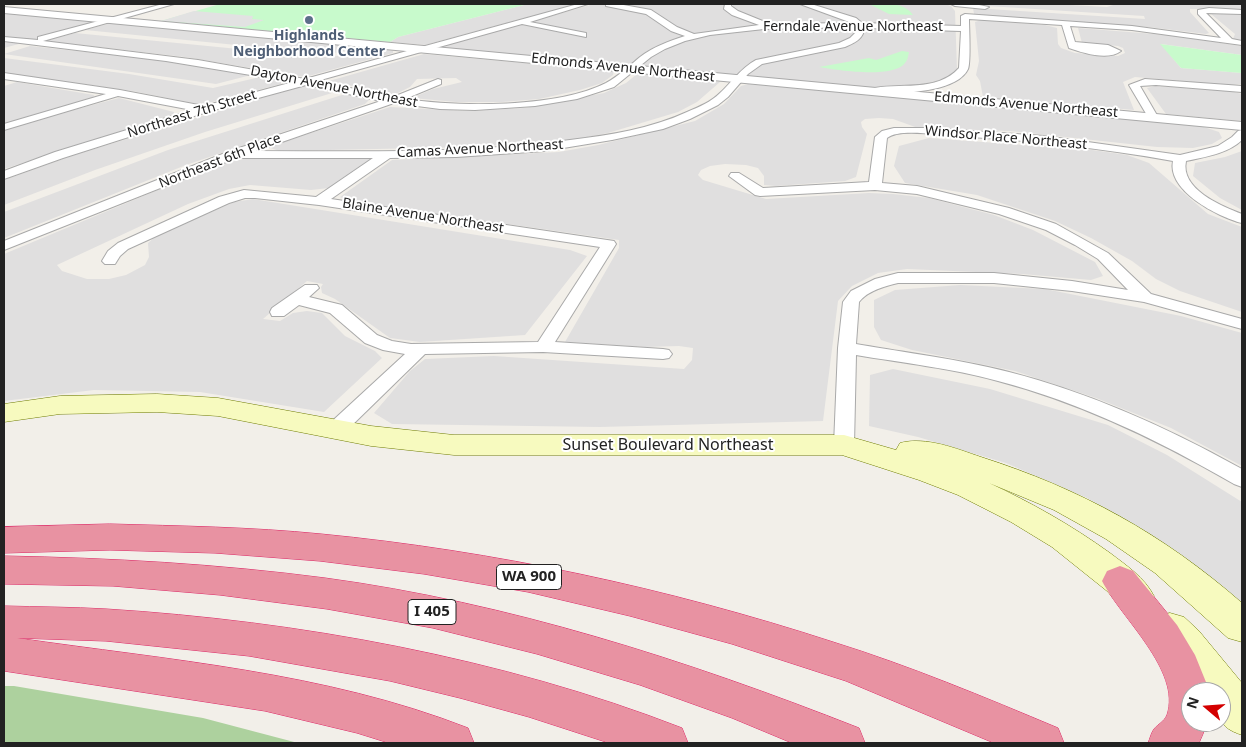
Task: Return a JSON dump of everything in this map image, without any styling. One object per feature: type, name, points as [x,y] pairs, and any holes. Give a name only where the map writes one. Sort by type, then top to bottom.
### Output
[{"type":"highway","name":"WA 900","points":[[4,540],[162,538],[254,541],[337,548],[543,580],[680,612],[802,649],[900,684],[1042,742]]},
{"type":"highway","name":"I 405","points":[[4,570],[180,576],[272,584],[438,613],[599,653],[783,717],[843,743]]},
{"type":"highway","points":[[1120,581],[1178,659],[1187,682]]},
{"type":"highway","points":[[4,622],[105,625],[216,635],[316,649],[460,678],[539,701],[666,743]]},
{"type":"highway","points":[[4,654],[265,692],[357,713],[452,743]]},
{"type":"highway","points":[[1170,743],[1176,740],[1182,732]]},
{"type":"main road","name":"Sunset Boulevard Northeast","points":[[4,413],[60,405],[157,403],[218,407],[371,436],[454,445],[844,445],[930,472],[999,501],[1064,538],[1120,581],[1185,643],[1242,715]]},
{"type":"main road","points":[[844,445],[917,450],[960,461],[1048,493],[1100,520],[1139,544],[1189,580],[1242,626]]},
{"type":"street","points":[[4,50],[170,4]]},
{"type":"street","name":"Northeast 7th Street","points":[[4,175],[203,110],[585,4]]},
{"type":"street","points":[[609,4],[648,12],[674,29],[694,37]]},
{"type":"street","points":[[728,4],[727,7],[735,13],[768,26]]},
{"type":"street","points":[[738,79],[759,62],[843,44],[858,36],[860,25],[842,15],[804,4]]},
{"type":"street","points":[[873,91],[918,88],[939,84],[960,76],[964,68],[965,16],[961,4],[993,8]]},
{"type":"street","name":"Edmonds Avenue Northeast","points":[[4,10],[426,48],[1242,126]]},
{"type":"street","points":[[1228,40],[1201,12],[1209,10],[1242,12]]},
{"type":"street","name":"Ferndale Avenue Northeast","points":[[965,16],[1132,28],[1242,43]]},
{"type":"street","points":[[521,22],[583,35]]},
{"type":"street","points":[[1066,24],[1072,44]]},
{"type":"street","name":"Ferndale Avenue Northeast","points":[[632,68],[651,53],[694,37],[768,26],[916,25],[964,28]]},
{"type":"street","points":[[4,39],[30,42]]},
{"type":"street","name":"Dayton Avenue Northeast","points":[[30,42],[171,58],[306,81],[394,100],[454,106],[524,104],[568,98],[599,90],[621,78],[632,68]]},
{"type":"street","points":[[4,76],[120,93],[203,110]]},
{"type":"street","points":[[4,82],[18,78]]},
{"type":"street","name":"Camas Avenue Northeast","points":[[234,154],[388,154],[545,148],[616,136],[664,124],[704,108],[723,96],[738,79]]},
{"type":"street","name":"Northeast 6th Place","points":[[4,246],[234,154],[394,100],[438,82]]},
{"type":"street","points":[[1153,117],[1134,85],[1156,82],[1242,89]]},
{"type":"street","points":[[4,127],[120,93]]},
{"type":"street","name":"Windsor Place Northeast","points":[[875,186],[881,137],[886,133],[900,130],[1031,138],[1106,146],[1180,159]]},
{"type":"street","points":[[1242,133],[1234,143],[1220,149],[1180,159],[1177,165],[1178,173],[1190,191],[1216,207],[1242,219]]},
{"type":"street","name":"Blaine Avenue Northeast","points":[[319,201],[388,154]]},
{"type":"street","points":[[735,176],[753,189],[768,193],[875,186],[917,190],[1004,211],[1051,227],[1103,256],[1145,297]]},
{"type":"street","points":[[110,261],[113,254],[123,246],[224,200],[244,194],[265,194],[319,201]]},
{"type":"street","name":"Blaine Avenue Northeast","points":[[319,201],[609,244],[542,347]]},
{"type":"street","points":[[844,445],[847,348],[851,302],[857,294],[867,288],[898,278],[994,278],[1072,286],[1145,297],[1242,324]]},
{"type":"street","points":[[278,312],[310,288]]},
{"type":"street","points":[[296,299],[336,309],[371,339],[419,350],[542,347],[663,354]]},
{"type":"street","points":[[847,348],[968,368],[1040,388],[1094,407],[1147,429],[1204,456],[1242,479]]},
{"type":"street","points":[[336,429],[419,350]]},
{"type":"shaded area","points":[[528,4],[577,4],[425,45],[390,42],[398,37]]},
{"type":"shaded area","points":[[594,4],[945,4],[951,6],[955,11],[957,69],[953,75],[917,85],[892,88],[859,87],[444,49],[442,46]]},
{"type":"shaded area","points":[[971,4],[1052,4],[1107,7],[1112,4],[1242,4],[1242,10],[1190,9],[1190,12],[1209,33],[1206,34],[1148,27],[983,17],[974,14],[973,8],[1145,19],[1144,16]]},
{"type":"shaded area","points":[[194,11],[253,16],[252,19],[264,20],[245,27],[161,21]]},
{"type":"shaded area","points":[[4,12],[95,21],[96,23],[4,48]]},
{"type":"shaded area","points":[[1219,12],[1242,14],[1242,40],[1233,39],[1235,34],[1211,14]]},
{"type":"shaded area","points":[[981,20],[1045,25],[1057,28],[1058,44],[1061,48],[1075,53],[1118,56],[1125,53],[1123,48],[1118,46],[1082,43],[1078,28],[1167,35],[1242,46],[1242,55],[1161,44],[1181,68],[1242,73],[1242,84],[1227,85],[1135,77],[1123,82],[1134,110],[983,97],[980,81],[976,75],[979,61],[975,22]]},
{"type":"shaded area","points":[[111,23],[364,47],[334,53],[317,53],[85,30]]},
{"type":"shaded area","points":[[75,33],[320,57],[332,57],[375,48],[393,51],[393,53],[305,77],[185,57],[45,41]]},
{"type":"shaded area","points":[[30,46],[152,59],[251,75],[216,84],[4,54]]},
{"type":"shaded area","points":[[424,54],[614,71],[613,75],[602,83],[580,90],[539,99],[502,102],[456,102],[412,98],[433,89],[462,82],[456,78],[417,79],[410,87],[394,95],[329,81]]},
{"type":"shaded area","points":[[4,58],[129,74],[213,88],[260,77],[281,81],[281,84],[205,104],[197,104],[132,91],[4,73]]},
{"type":"shaded area","points":[[637,74],[720,82],[697,102],[678,112],[608,133],[567,141],[473,147],[279,151],[268,147],[390,107],[469,111],[524,108],[604,93],[626,83]]},
{"type":"shaded area","points":[[17,82],[94,95],[93,98],[4,124],[4,86]]},
{"type":"shaded area","points":[[748,84],[1195,124],[1219,132],[1222,138],[1212,144],[1193,148],[1157,147],[1010,131],[918,128],[893,119],[879,118],[865,119],[861,122],[867,134],[856,177],[845,181],[776,186],[764,185],[764,176],[758,168],[746,165],[725,164],[710,166],[701,170],[698,175],[703,180],[766,199],[869,193],[893,194],[929,198],[994,215],[1033,230],[1095,262],[1103,276],[1091,280],[1022,274],[907,269],[878,273],[852,286],[838,301],[823,421],[600,427],[392,424],[374,413],[410,371],[425,359],[494,356],[684,369],[692,360],[693,348],[565,342],[619,248],[619,240],[347,201],[340,197],[392,160],[559,152],[598,145],[695,121],[724,104],[741,86]]},
{"type":"shaded area","points":[[304,85],[332,93],[205,132],[95,170],[4,205],[4,180],[71,156]]},
{"type":"shaded area","points":[[1155,86],[1229,91],[1242,94],[1242,121],[1166,114],[1147,88]]},
{"type":"shaded area","points":[[345,94],[369,100],[365,104],[186,165],[4,238],[4,212],[168,150]]},
{"type":"shaded area","points":[[119,98],[174,112],[174,114],[4,169],[4,128]]},
{"type":"shaded area","points":[[929,138],[1092,150],[1127,155],[1149,163],[1208,214],[1242,227],[1242,312],[1180,291],[1156,279],[1132,261],[1091,238],[1055,221],[977,195],[905,183],[894,166],[899,146]]},
{"type":"shaded area","points":[[1242,151],[1242,210],[1220,198],[1193,176],[1195,163],[1225,157]]},
{"type":"shaded area","points":[[244,159],[372,159],[370,165],[329,188],[311,190],[250,185],[229,189],[188,204],[57,265],[62,271],[87,279],[109,279],[126,275],[145,265],[149,257],[148,243],[156,236],[234,202],[253,199],[570,250],[587,256],[525,335],[420,342],[390,338],[335,299],[322,293],[321,287],[323,284],[307,281],[263,319],[280,321],[293,313],[307,311],[322,313],[345,336],[375,351],[382,358],[324,412],[200,392],[94,390],[4,401],[4,254],[225,162]]},
{"type":"shaded area","points":[[960,285],[1045,289],[1181,316],[1242,333],[1242,466],[1171,428],[1096,398],[1015,371],[912,350],[881,340],[874,327],[874,300],[895,290]]},
{"type":"shaded area","points":[[893,369],[990,389],[1108,425],[1167,455],[1242,502],[1242,607],[1203,571],[1087,498],[1006,463],[918,437],[869,426],[870,375]]},
{"type":"green space","points":[[220,4],[528,4],[398,37],[390,42],[161,21]]},
{"type":"green space","points":[[869,4],[899,5],[913,15],[889,14]]},
{"type":"green space","points":[[1160,44],[1242,55],[1242,73],[1181,68]]},
{"type":"green space","points":[[902,51],[909,52],[906,62],[899,68],[889,71],[864,72],[819,67],[869,58],[876,60]]},
{"type":"green space","points":[[4,686],[14,686],[203,718],[298,743],[4,743]]},
{"type":"place","name":"Highlands Neighborhood Center","points":[[309,20]]}]
